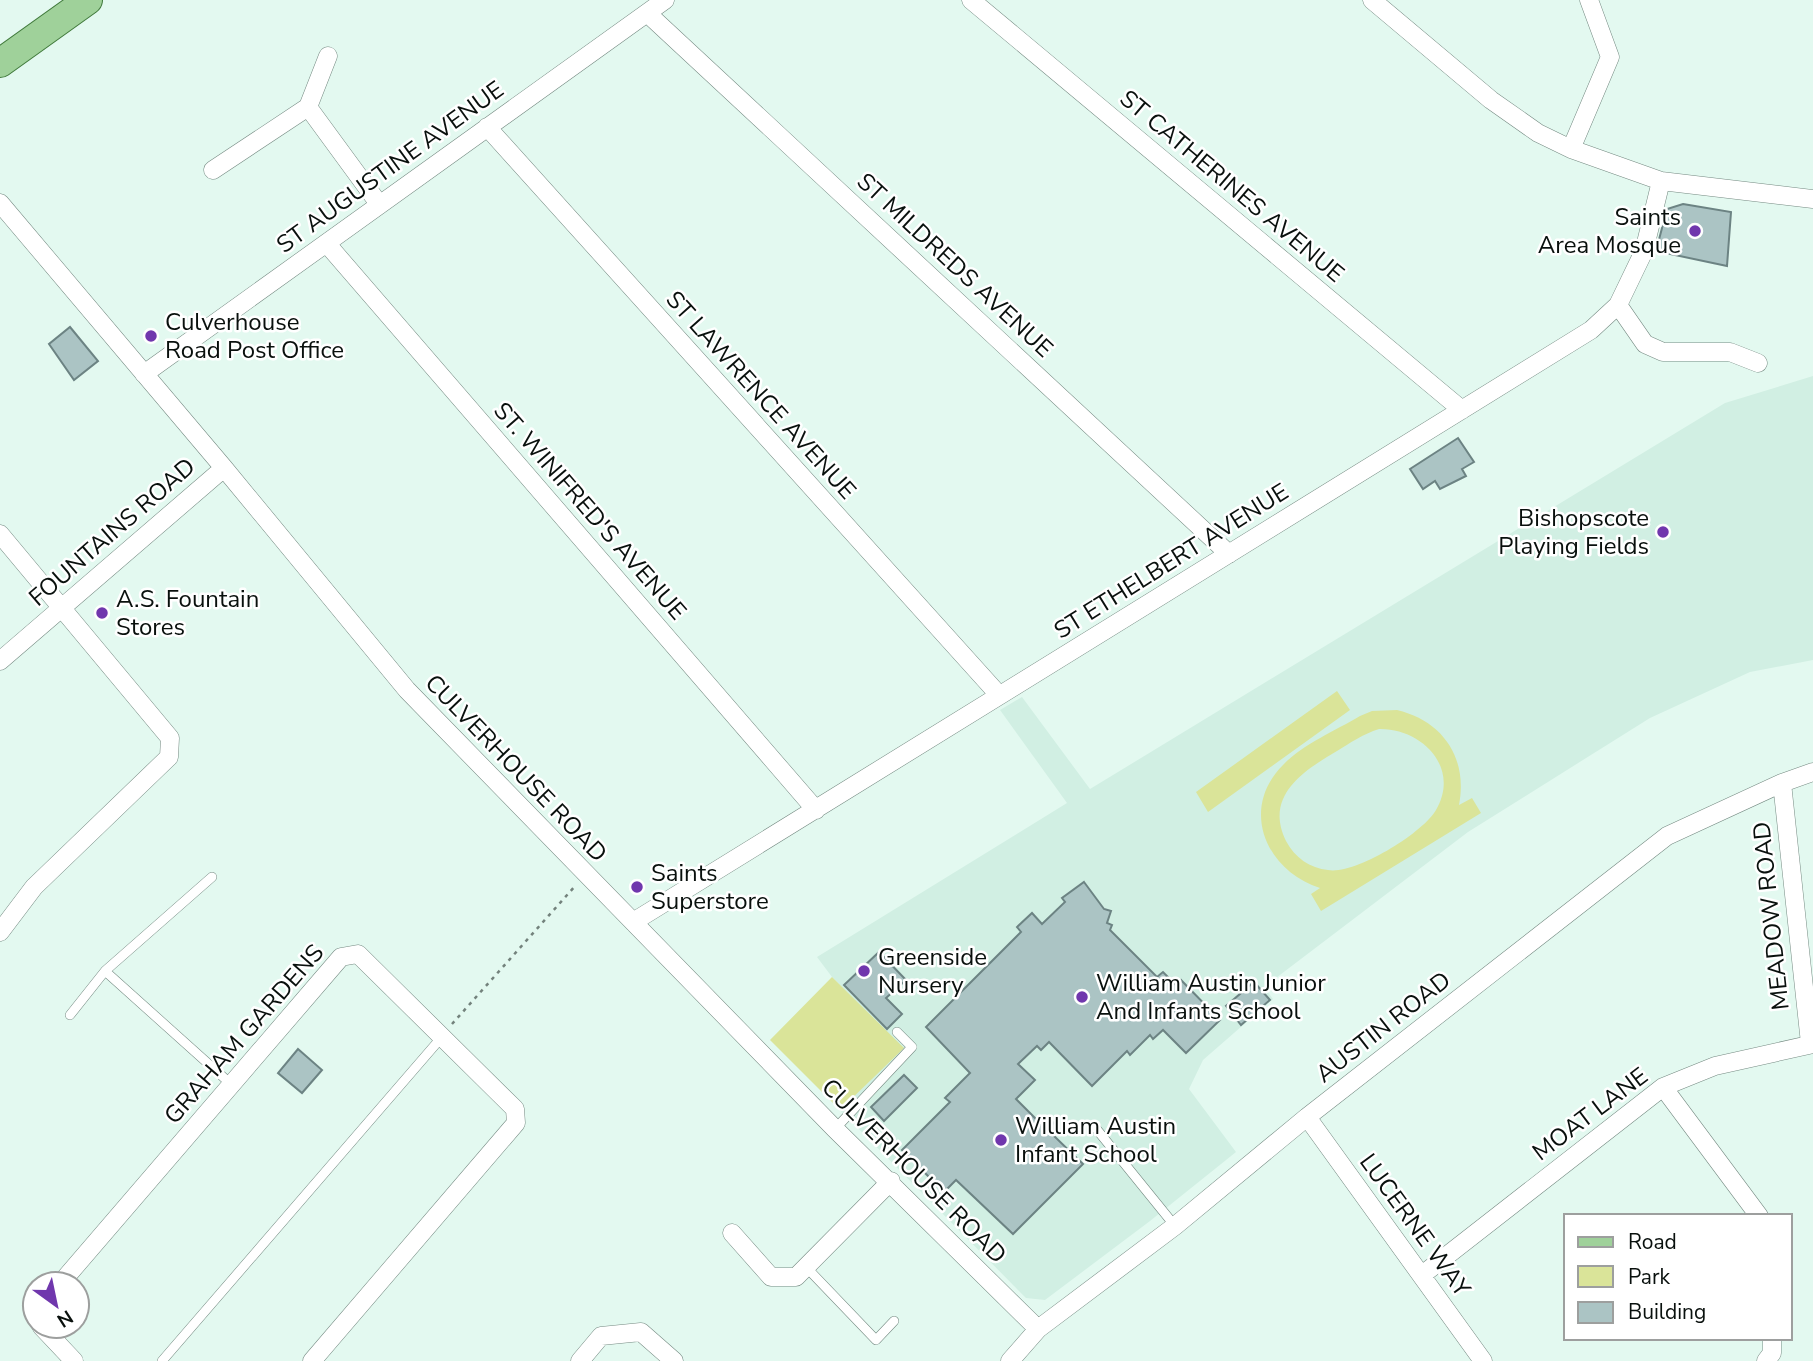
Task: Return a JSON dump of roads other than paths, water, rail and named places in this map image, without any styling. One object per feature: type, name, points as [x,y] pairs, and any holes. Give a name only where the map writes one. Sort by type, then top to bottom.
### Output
[{"type":"main road","points":[[0,63],[88,0]]},
{"type":"street","name":"ST AUGUSTINE AVENUE","points":[[144,374],[665,0]]},
{"type":"street","name":"ST CATHERINES AVENUE","points":[[971,0],[1462,410]]},
{"type":"street","points":[[1372,0],[1491,100],[1538,133],[1571,149],[1661,181],[1813,200]]},
{"type":"street","points":[[1571,149],[1610,57],[1589,0]]},
{"type":"street","name":"ST MILDREDS AVENUE","points":[[647,13],[1229,554]]},
{"type":"street","points":[[212,170],[308,107],[328,56]]},
{"type":"street","points":[[308,107],[379,204]]},
{"type":"street","name":"ST LAWRENCE AVENUE","points":[[487,127],[999,695]]},
{"type":"street","name":"ST ETHELBERT AVENUE","points":[[632,922],[1591,330],[1618,304],[1644,251],[1661,181]]},
{"type":"street","name":"CULVERHOUSE ROAD","points":[[0,203],[225,468],[407,690],[835,1129],[891,1181],[1038,1329]]},
{"type":"street","name":"ST. WINIFRED'S AVENUE","points":[[327,244],[816,810]]},
{"type":"street","points":[[1618,304],[1645,344],[1663,352],[1730,352],[1758,363]]},
{"type":"street","name":"FOUNTAINS ROAD","points":[[0,661],[225,468]]},
{"type":"street","points":[[0,534],[170,738],[169,757],[34,887],[0,932]]},
{"type":"street","name":"AUSTIN ROAD","points":[[1010,1361],[1038,1329],[1175,1226],[1307,1117],[1667,836],[1782,783],[1813,772]]},
{"type":"street","name":"MEADOW ROAD","points":[[1782,783],[1812,1044]]},
{"type":"street","name":"GRAHAM GARDENS","points":[[72,1270],[341,957],[358,954],[515,1109],[516,1123],[312,1361]]},
{"type":"street","name":"MOAT LANE","points":[[1422,1275],[1663,1087],[1715,1066],[1812,1044]]},
{"type":"street","points":[[1663,1087],[1758,1214]]},
{"type":"street","name":"LUCERNE WAY","points":[[1307,1117],[1483,1361]]},
{"type":"street","points":[[732,1233],[771,1277],[796,1277],[891,1181]]},
{"type":"street","points":[[580,1361],[601,1336],[641,1332],[674,1361]]},
{"type":"street","points":[[54,1340],[74,1361]]},
{"type":"street","points":[[1766,1361],[1772,1353],[1772,1340]]},
{"type":"lane","points":[[70,1016],[105,971],[212,877]]},
{"type":"lane","points":[[105,971],[232,1085]]},
{"type":"lane","points":[[835,1129],[912,1047],[897,1032]]},
{"type":"lane","points":[[162,1361],[441,1038]]},
{"type":"lane","points":[[1094,1126],[1175,1226]]},
{"type":"lane","points":[[807,1267],[876,1340],[894,1321]]},
{"type":"place","name":"Saints Area Mosque","points":[[1695,231]]},
{"type":"place","name":"Culverhouse Road Post Office","points":[[151,336]]},
{"type":"place","name":"Bishopscote Playing Fields","points":[[1663,532]]},
{"type":"place","name":"A.S. Fountain Stores","points":[[102,613]]},
{"type":"place","name":"Saints Superstore","points":[[637,887]]},
{"type":"place","name":"Greenside Nursery","points":[[864,971]]},
{"type":"place","name":"William Austin Junior And Infants School","points":[[1082,997]]},
{"type":"place","name":"William Austin Infant School","points":[[1001,1140]]}]
